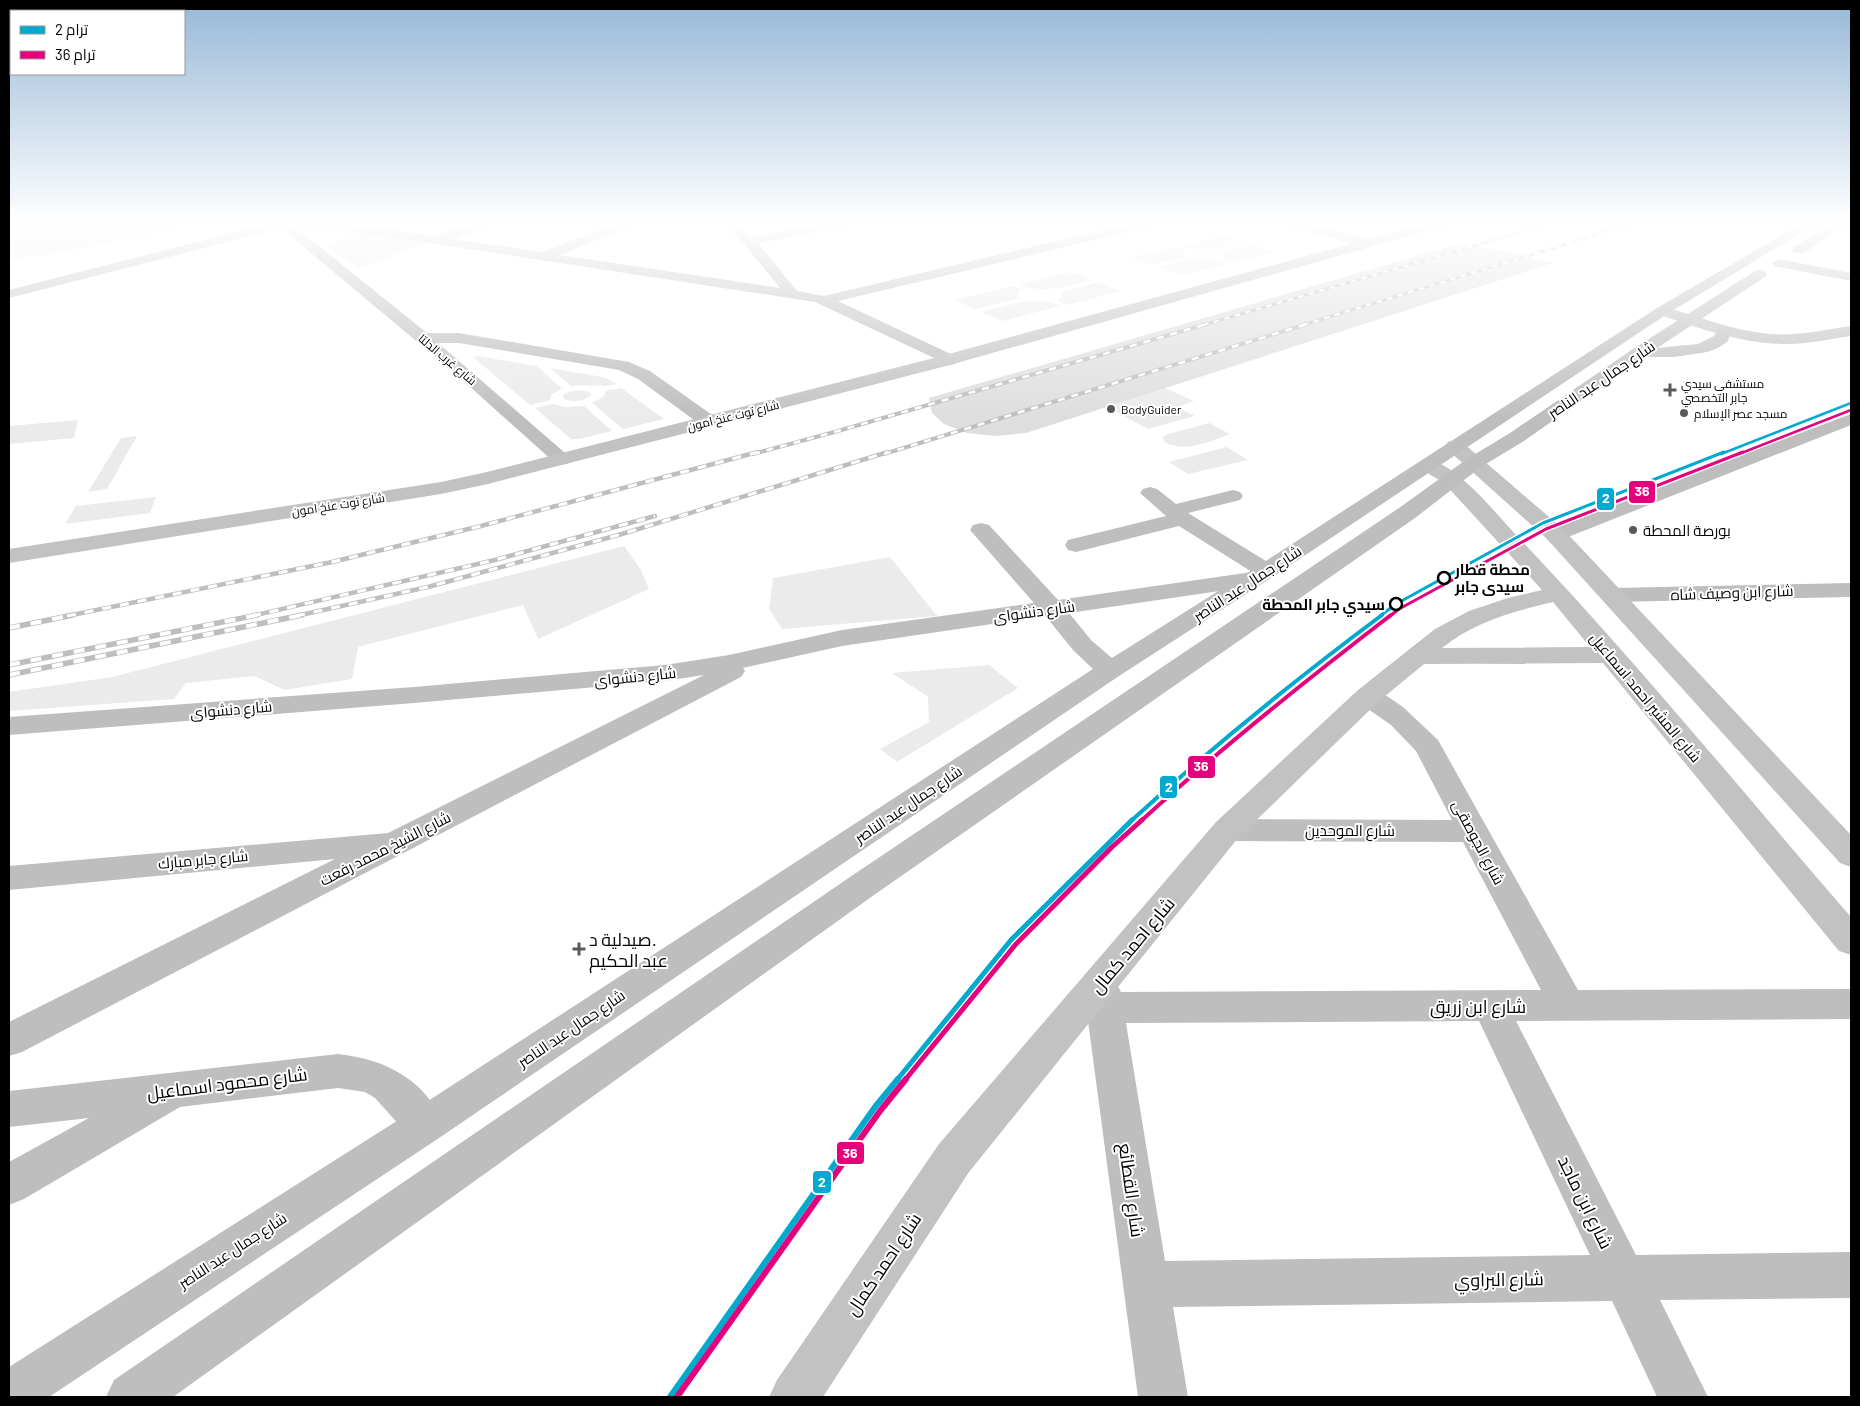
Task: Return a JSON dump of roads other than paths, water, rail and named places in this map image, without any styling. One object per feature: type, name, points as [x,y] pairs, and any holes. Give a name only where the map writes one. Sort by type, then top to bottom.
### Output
[{"type":"main road","name":"شارع توت عنخ امون","points":[[9,556],[442,488],[488,478],[949,360],[1207,288]]},
{"type":"main road","points":[[1662,311],[1725,330],[1785,339],[1851,331]]},
{"type":"main road","points":[[1452,463],[1555,534],[1851,855]]},
{"type":"main road","name":"شارع المشير احمد اسماعيل","points":[[1452,463],[1559,594],[1851,941]]},
{"type":"main road","name":"شارع احمد كمال","points":[[794,1397],[954,1158],[1103,995],[1227,830],[1368,696],[1444,634],[1478,616],[1517,603],[1559,594]]},
{"type":"main road","points":[[1417,656],[1611,655]]},
{"type":"street","points":[[9,294],[34,288]]},
{"type":"street","name":"شارع غرب الدلتا","points":[[370,288],[423,338],[562,459]]},
{"type":"street","points":[[746,288],[824,300],[949,360]]},
{"type":"street","points":[[787,288],[793,295]]},
{"type":"street","points":[[824,300],[876,288]]},
{"type":"street","name":"شارع جمال عبد الناصر","points":[[9,1395],[425,1126],[1110,670],[1260,575],[1452,463],[1662,311],[1702,288]]},
{"type":"street","name":"شارع جمال عبد الناصر","points":[[131,1397],[854,892],[1407,513],[1452,463],[1517,437],[1639,352],[1739,288]]},
{"type":"street","points":[[1639,352],[1670,352],[1697,349],[1719,341],[1724,336],[1725,330]]},
{"type":"street","points":[[423,338],[459,338],[623,366],[644,375],[708,421]]},
{"type":"street","points":[[1555,534],[1851,419]]},
{"type":"street","points":[[1150,493],[1177,515],[1260,575]]},
{"type":"street","points":[[1076,545],[1233,496]]},
{"type":"street","points":[[981,530],[1052,608],[1082,645],[1110,670]]},
{"type":"street","name":"شارع دنشواى","points":[[9,726],[631,677],[698,669],[842,638],[1052,608],[1260,575]]},
{"type":"street","name":"شارع ابن وصيف شاه","points":[[1613,595],[1851,590]]},
{"type":"street","name":"شارع الشيخ محمد رفعت","points":[[9,1040],[760,656]]},
{"type":"street","name":"شارع الجوصقى","points":[[1368,696],[1392,711],[1413,728],[1428,747],[1568,1006]]},
{"type":"street","name":"شارع الموحدين","points":[[1227,830],[1473,831]]},
{"type":"street","name":"شارع جابر مبارك","points":[[9,878],[398,841]]},
{"type":"street","name":"شارع ابن زريق","points":[[1103,995],[1490,1006],[1851,1004]]},
{"type":"street","name":"شارع القطائع","points":[[1103,995],[1163,1397]]},
{"type":"street","name":"شارع ابن ماجد","points":[[1490,1006],[1682,1397]]},
{"type":"street","name":"شارع محمود اسماعيل","points":[[9,1109],[317,1073],[358,1072],[376,1077],[390,1086],[425,1126]]},
{"type":"street","points":[[9,1185],[176,1089]]},
{"type":"street","name":"شارع البراوي","points":[[1146,1284],[1851,1275]]},
{"type":"street","points":[[168,1397],[250,1314]]},
{"type":"railway","points":[[1203,325],[1331,288]]},
{"type":"railway","points":[[1303,325],[1424,288]]},
{"type":"railway","points":[[753,454],[1207,324]]},
{"type":"railway","points":[[884,454],[1307,324]]},
{"type":"railway","points":[[67,616],[332,562],[481,526],[758,452]]},
{"type":"railway","points":[[296,616],[428,587],[622,534],[888,452]]},
{"type":"railway","points":[[252,616],[495,560],[655,516]]},
{"type":"railway","points":[[9,628],[73,615]]},
{"type":"railway","points":[[9,665],[257,615]]},
{"type":"railway","points":[[9,675],[302,615]]},
{"type":"tram line","name":"2","points":[[670,1397],[875,1107],[1011,940],[1108,842],[1192,766],[1305,673],[1396,604],[1543,523],[1851,403]]},
{"type":"tram line","name":"36","points":[[677,1397],[880,1111],[1016,944],[1112,847],[1196,771],[1309,678],[1399,609],[1546,529],[1851,410]]},
{"type":"place","name":"مستشفى سيدي جابر التخصصي","points":[[1670,390]]},
{"type":"place","name":"BodyGuider","points":[[1111,409]]},
{"type":"place","name":"مسجد عصر الإسلام","points":[[1684,413]]},
{"type":"place","name":"بورصة المحطة","points":[[1633,530]]},
{"type":"place","name":"محطة قطار سيدى جابر","points":[[1444,578]]},
{"type":"place","name":"سيدي جابر المحطة","points":[[1396,604]]},
{"type":"place","name":"صيدلية د. عبد الحكيم","points":[[579,949]]}]
